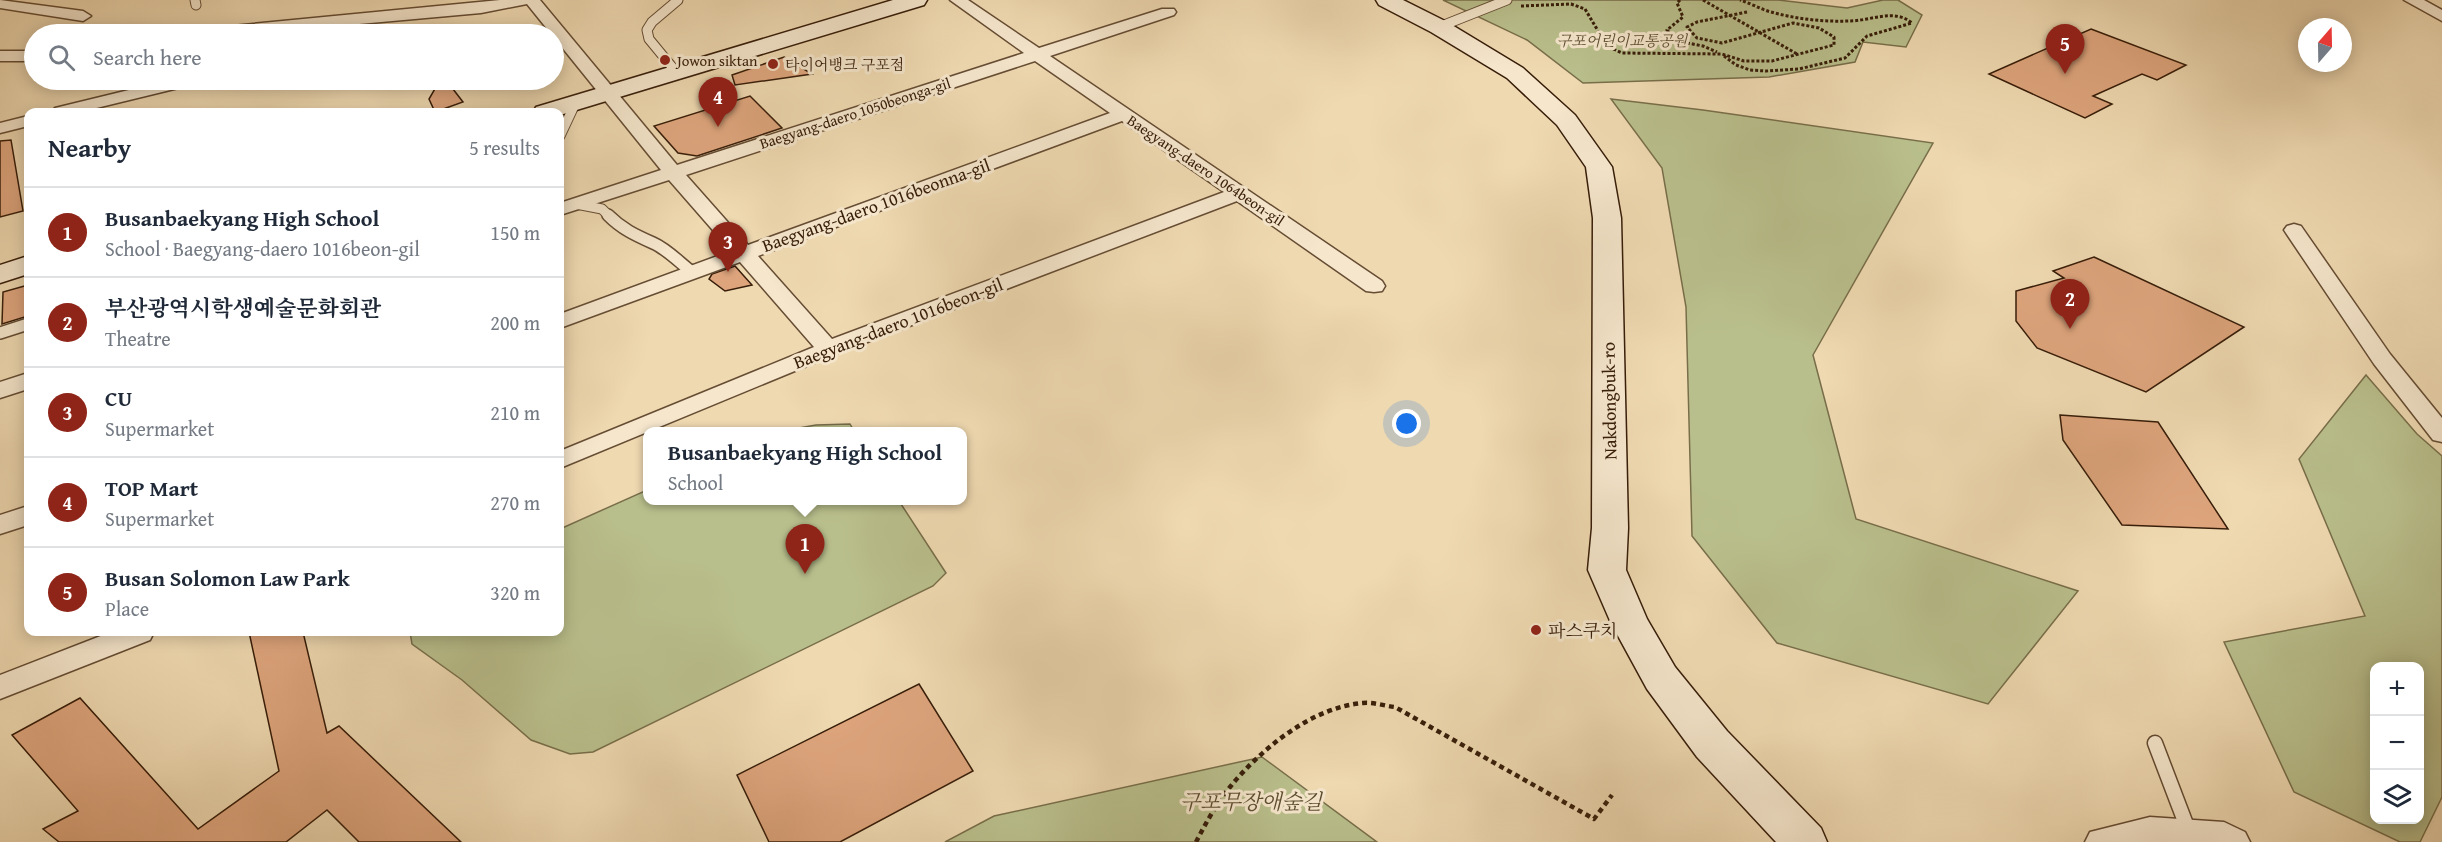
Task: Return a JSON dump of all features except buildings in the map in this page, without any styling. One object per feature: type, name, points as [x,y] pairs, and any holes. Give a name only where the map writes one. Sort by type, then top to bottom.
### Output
[{"type":"main road","points":[[560,108],[916,0]]},
{"type":"main road","name":"Nakdongbuk-ro","points":[[1388,0],[1439,27],[1515,73],[1566,120],[1599,167],[1607,218],[1610,528],[1607,570],[1630,623],[1661,678],[1712,744],[1804,842]]},
{"type":"main road","points":[[0,274],[24,266]]},
{"type":"street","points":[[78,0],[86,24]]},
{"type":"street","points":[[360,24],[371,0]]},
{"type":"street","points":[[365,24],[394,15],[481,8],[526,0]]},
{"type":"street","points":[[532,0],[551,24]]},
{"type":"street","name":"Baegyang-daero 1064beon-gil","points":[[958,0],[1374,286]]},
{"type":"street","points":[[1037,54],[1168,12],[1151,3],[1153,0]]},
{"type":"street","points":[[2412,0],[2442,16]]},
{"type":"street","points":[[0,3],[83,16]]},
{"type":"street","points":[[564,40],[673,172],[828,349]]},
{"type":"street","name":"Baegyang-daero 1050beonga-gil","points":[[568,207],[1037,54]]},
{"type":"street","points":[[0,56],[24,56]]},
{"type":"street","points":[[107,90],[113,106]]},
{"type":"street","points":[[96,108],[113,106],[160,90]]},
{"type":"street","name":"Baegyang-daero 1016beonna-gil","points":[[564,320],[1124,114]]},
{"type":"street","points":[[0,128],[24,122]]},
{"type":"street","name":"Baegyang-daero 1016beon-gil","points":[[564,458],[828,349],[1239,193]]},
{"type":"street","points":[[2294,230],[2382,359],[2442,434]]},
{"type":"street","points":[[0,390],[24,382]]},
{"type":"street","points":[[0,525],[24,516]]},
{"type":"street","points":[[0,687],[130,636]]},
{"type":"street","points":[[2101,842],[2150,831],[2224,837],[2234,842]]},
{"type":"lane","points":[[677,73],[649,39],[647,30],[652,22],[678,0]]},
{"type":"lane","points":[[1439,27],[1508,0]]},
{"type":"lane","points":[[564,126],[574,111],[574,104]]},
{"type":"lane","points":[[568,207],[602,208],[620,227],[641,239],[654,243],[692,272]]},
{"type":"lane","points":[[0,333],[24,325]]},
{"type":"lane","points":[[2155,743],[2189,834]]},
{"type":"path","points":[[1680,0],[1677,3],[1683,17],[1667,30],[1677,41],[1703,46],[1744,62],[1772,61],[1834,45],[1834,37],[1819,28],[1793,23],[1722,43],[1697,38],[1687,27],[1697,22],[1747,12]]},
{"type":"path","points":[[1703,0],[1798,54]]},
{"type":"path","points":[[1487,8],[1571,4],[1586,9],[1607,46],[1622,53],[1722,54],[1744,69],[1782,72],[1845,58],[1856,43],[1872,32],[1912,23],[1906,17],[1894,14],[1860,21],[1813,19],[1770,11],[1740,0]]},
{"type":"path","points":[[1196,842],[1211,813],[1236,780],[1280,741],[1331,710],[1363,703],[1395,707],[1594,819],[1612,795]]},
{"type":"green space","name":"구포어린이교통공원","points":[[1443,0],[1778,0],[1847,8],[1883,0],[1898,0],[1922,15],[1906,47],[1863,42],[1855,62],[1769,77],[1583,83],[1527,40]]},
{"type":"green space","points":[[1611,99],[1933,143],[1813,355],[1856,519],[2078,591],[1988,704],[1777,643],[1692,536],[1686,307],[1662,168]]},
{"type":"green space","points":[[2366,375],[2417,434],[2442,456],[2442,797],[2420,842],[2400,842],[2294,792],[2224,642],[2365,616],[2299,459]]},
{"type":"green space","points":[[850,424],[852,427],[805,427]]},
{"type":"green space","points":[[643,492],[643,505],[902,505],[946,573],[933,586],[593,752],[570,754],[531,740],[462,680],[412,644],[411,636],[564,636],[564,527]]},
{"type":"green space","name":"구포무장애숲길","points":[[1262,757],[1377,842],[945,842],[994,816]]},
{"type":"place","name":"Jowon siktan","points":[[665,60]]},
{"type":"place","name":"타이어뱅크 구포점","points":[[773,64]]},
{"type":"place","name":"Busan Solomon Law Park","points":[[2065,74]]},
{"type":"place","name":"TOP Mart","points":[[718,127]]},
{"type":"place","name":"CU","points":[[728,272]]},
{"type":"place","name":"부산광역시학생예술문화회관","points":[[2070,329]]},
{"type":"place","name":"Busanbaekyang High School","points":[[805,574]]},
{"type":"place","name":"파스쿠치","points":[[1536,630]]}]
